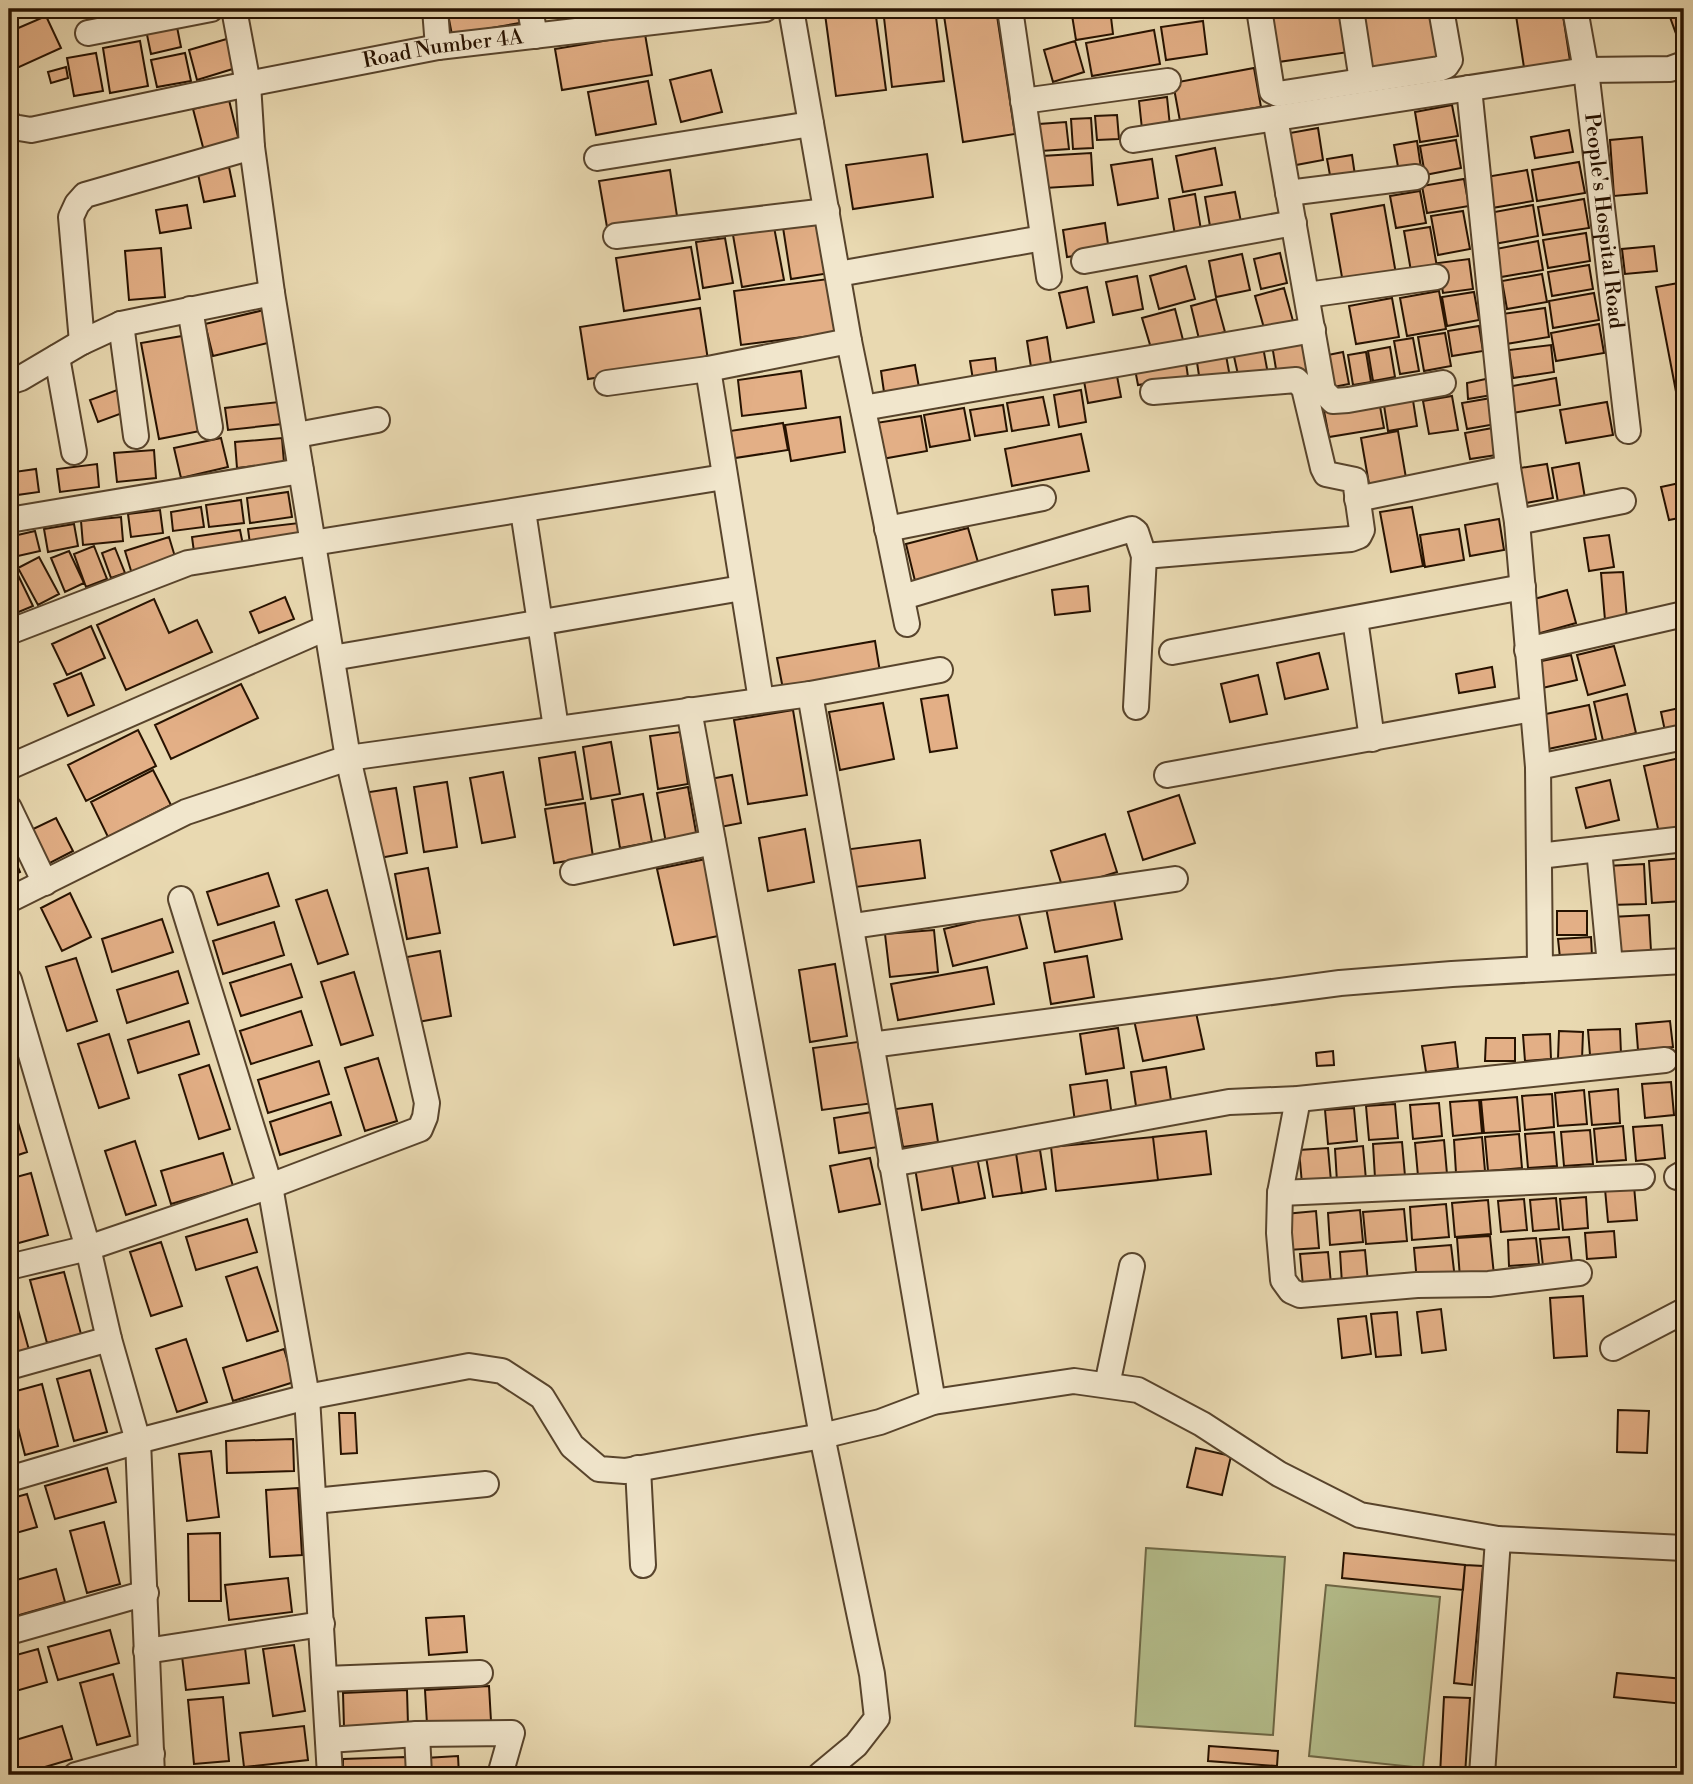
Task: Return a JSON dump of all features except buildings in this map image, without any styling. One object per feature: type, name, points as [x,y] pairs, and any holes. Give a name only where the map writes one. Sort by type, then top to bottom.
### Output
[{"type":"street","points":[[88,33],[211,9]]},
{"type":"street","points":[[9,1267],[88,1248],[270,1186],[420,1129],[425,1117],[427,1103],[348,758],[272,293],[253,147],[248,84],[234,9]]},
{"type":"street","points":[[435,9],[438,47]]},
{"type":"street","points":[[530,9],[535,36]]},
{"type":"street","name":"Road Number 4A","points":[[9,123],[13,127],[31,130],[438,47],[765,9]]},
{"type":"street","points":[[791,9],[849,341],[907,624]]},
{"type":"street","points":[[1010,9],[1049,277]]},
{"type":"street","points":[[1259,9],[1272,91],[1278,94],[1446,66],[1451,60],[1441,9]]},
{"type":"street","points":[[1351,9],[1362,81]]},
{"type":"street","name":"People's Hospital Road","points":[[1575,9],[1586,70],[1628,431]]},
{"type":"street","points":[[1133,140],[1586,70],[1670,69],[1684,64]]},
{"type":"street","points":[[1023,101],[1168,81]]},
{"type":"street","points":[[1469,88],[1508,468],[1517,522],[1538,767],[1540,969]]},
{"type":"street","points":[[1275,118],[1323,391],[1333,401],[1443,383]]},
{"type":"street","points":[[597,158],[811,124]]},
{"type":"street","points":[[82,342],[71,217],[77,204],[85,195],[253,147]]},
{"type":"street","points":[[1288,193],[1416,177]]},
{"type":"street","points":[[615,236],[827,211]]},
{"type":"street","points":[[1084,261],[1294,223]]},
{"type":"street","points":[[838,274],[1043,238]]},
{"type":"street","points":[[1307,295],[1436,277]]},
{"type":"street","points":[[9,382],[121,324],[272,293]]},
{"type":"street","points":[[190,309],[210,427]]},
{"type":"street","points":[[121,324],[136,436]]},
{"type":"street","points":[[863,408],[1313,330]]},
{"type":"street","points":[[607,383],[708,369],[849,341]]},
{"type":"street","points":[[57,357],[74,452]]},
{"type":"street","points":[[708,369],[761,700]]},
{"type":"street","points":[[1144,556],[1351,540],[1359,536],[1362,530],[1355,480],[1326,474],[1322,468],[1304,388],[1296,380],[1153,392]]},
{"type":"street","points":[[297,435],[377,420]]},
{"type":"street","points":[[1357,499],[1508,468]]},
{"type":"street","points":[[9,520],[301,471]]},
{"type":"street","points":[[9,632],[188,563],[724,477]]},
{"type":"street","points":[[887,528],[1043,498]]},
{"type":"street","points":[[1517,522],[1623,501]]},
{"type":"street","points":[[523,511],[556,728]]},
{"type":"street","points":[[903,597],[1132,529],[1136,532],[1144,556],[1136,707]]},
{"type":"street","points":[[1172,652],[1523,587]]},
{"type":"street","points":[[332,658],[742,588]]},
{"type":"street","points":[[1527,650],[1684,614]]},
{"type":"street","points":[[1355,619],[1372,739]]},
{"type":"street","points":[[9,767],[326,628]]},
{"type":"street","points":[[9,900],[186,813],[348,758],[810,694],[940,670]]},
{"type":"street","points":[[810,694],[853,926],[933,1402]]},
{"type":"street","points":[[1167,775],[1532,709]]},
{"type":"street","points":[[690,710],[822,1436],[872,1674],[877,1718],[856,1745],[820,1775]]},
{"type":"street","points":[[1538,767],[1684,737]]},
{"type":"street","points":[[9,808],[44,883]]},
{"type":"street","points":[[1539,856],[1684,839]]},
{"type":"street","points":[[573,872],[713,842]]},
{"type":"street","points":[[1599,849],[1610,965]]},
{"type":"street","points":[[853,926],[1175,879]]},
{"type":"street","points":[[181,899],[270,1186],[307,1397],[330,1775]]},
{"type":"street","points":[[871,1045],[1340,983],[1684,961]]},
{"type":"street","points":[[9,980],[88,1248],[109,1339],[138,1441],[152,1765],[76,1775]]},
{"type":"street","points":[[891,1164],[1228,1102],[1298,1099],[1665,1060]]},
{"type":"street","points":[[1298,1099],[1280,1193],[1279,1233],[1283,1280],[1291,1291],[1300,1295],[1416,1285],[1489,1284],[1579,1273]]},
{"type":"street","points":[[1280,1193],[1642,1177]]},
{"type":"street","points":[[1107,1385],[1132,1266]]},
{"type":"street","points":[[1613,1348],[1684,1311]]},
{"type":"street","points":[[9,1367],[109,1339]]},
{"type":"street","points":[[9,1479],[138,1441],[307,1397],[468,1366],[502,1371],[542,1397],[572,1446],[599,1469],[625,1471],[822,1436],[880,1422],[933,1402],[1074,1381],[1138,1390],[1202,1424],[1279,1474],[1360,1515],[1498,1539],[1684,1548]]},
{"type":"street","points":[[638,1468],[643,1565]]},
{"type":"street","points":[[314,1501],[486,1484]]},
{"type":"street","points":[[1482,1775],[1498,1539]]},
{"type":"street","points":[[9,1632],[146,1593]]},
{"type":"street","points":[[146,1651],[322,1624]]},
{"type":"street","points":[[325,1679],[481,1673]]},
{"type":"street","points":[[328,1740],[417,1734],[512,1732],[500,1775]]},
{"type":"street","points":[[417,1734],[419,1775]]},
{"type":"green space","points":[[1146,1548],[1285,1557],[1273,1735],[1135,1726]]},
{"type":"green space","points":[[1326,1585],[1440,1597],[1423,1768],[1309,1756]]}]
